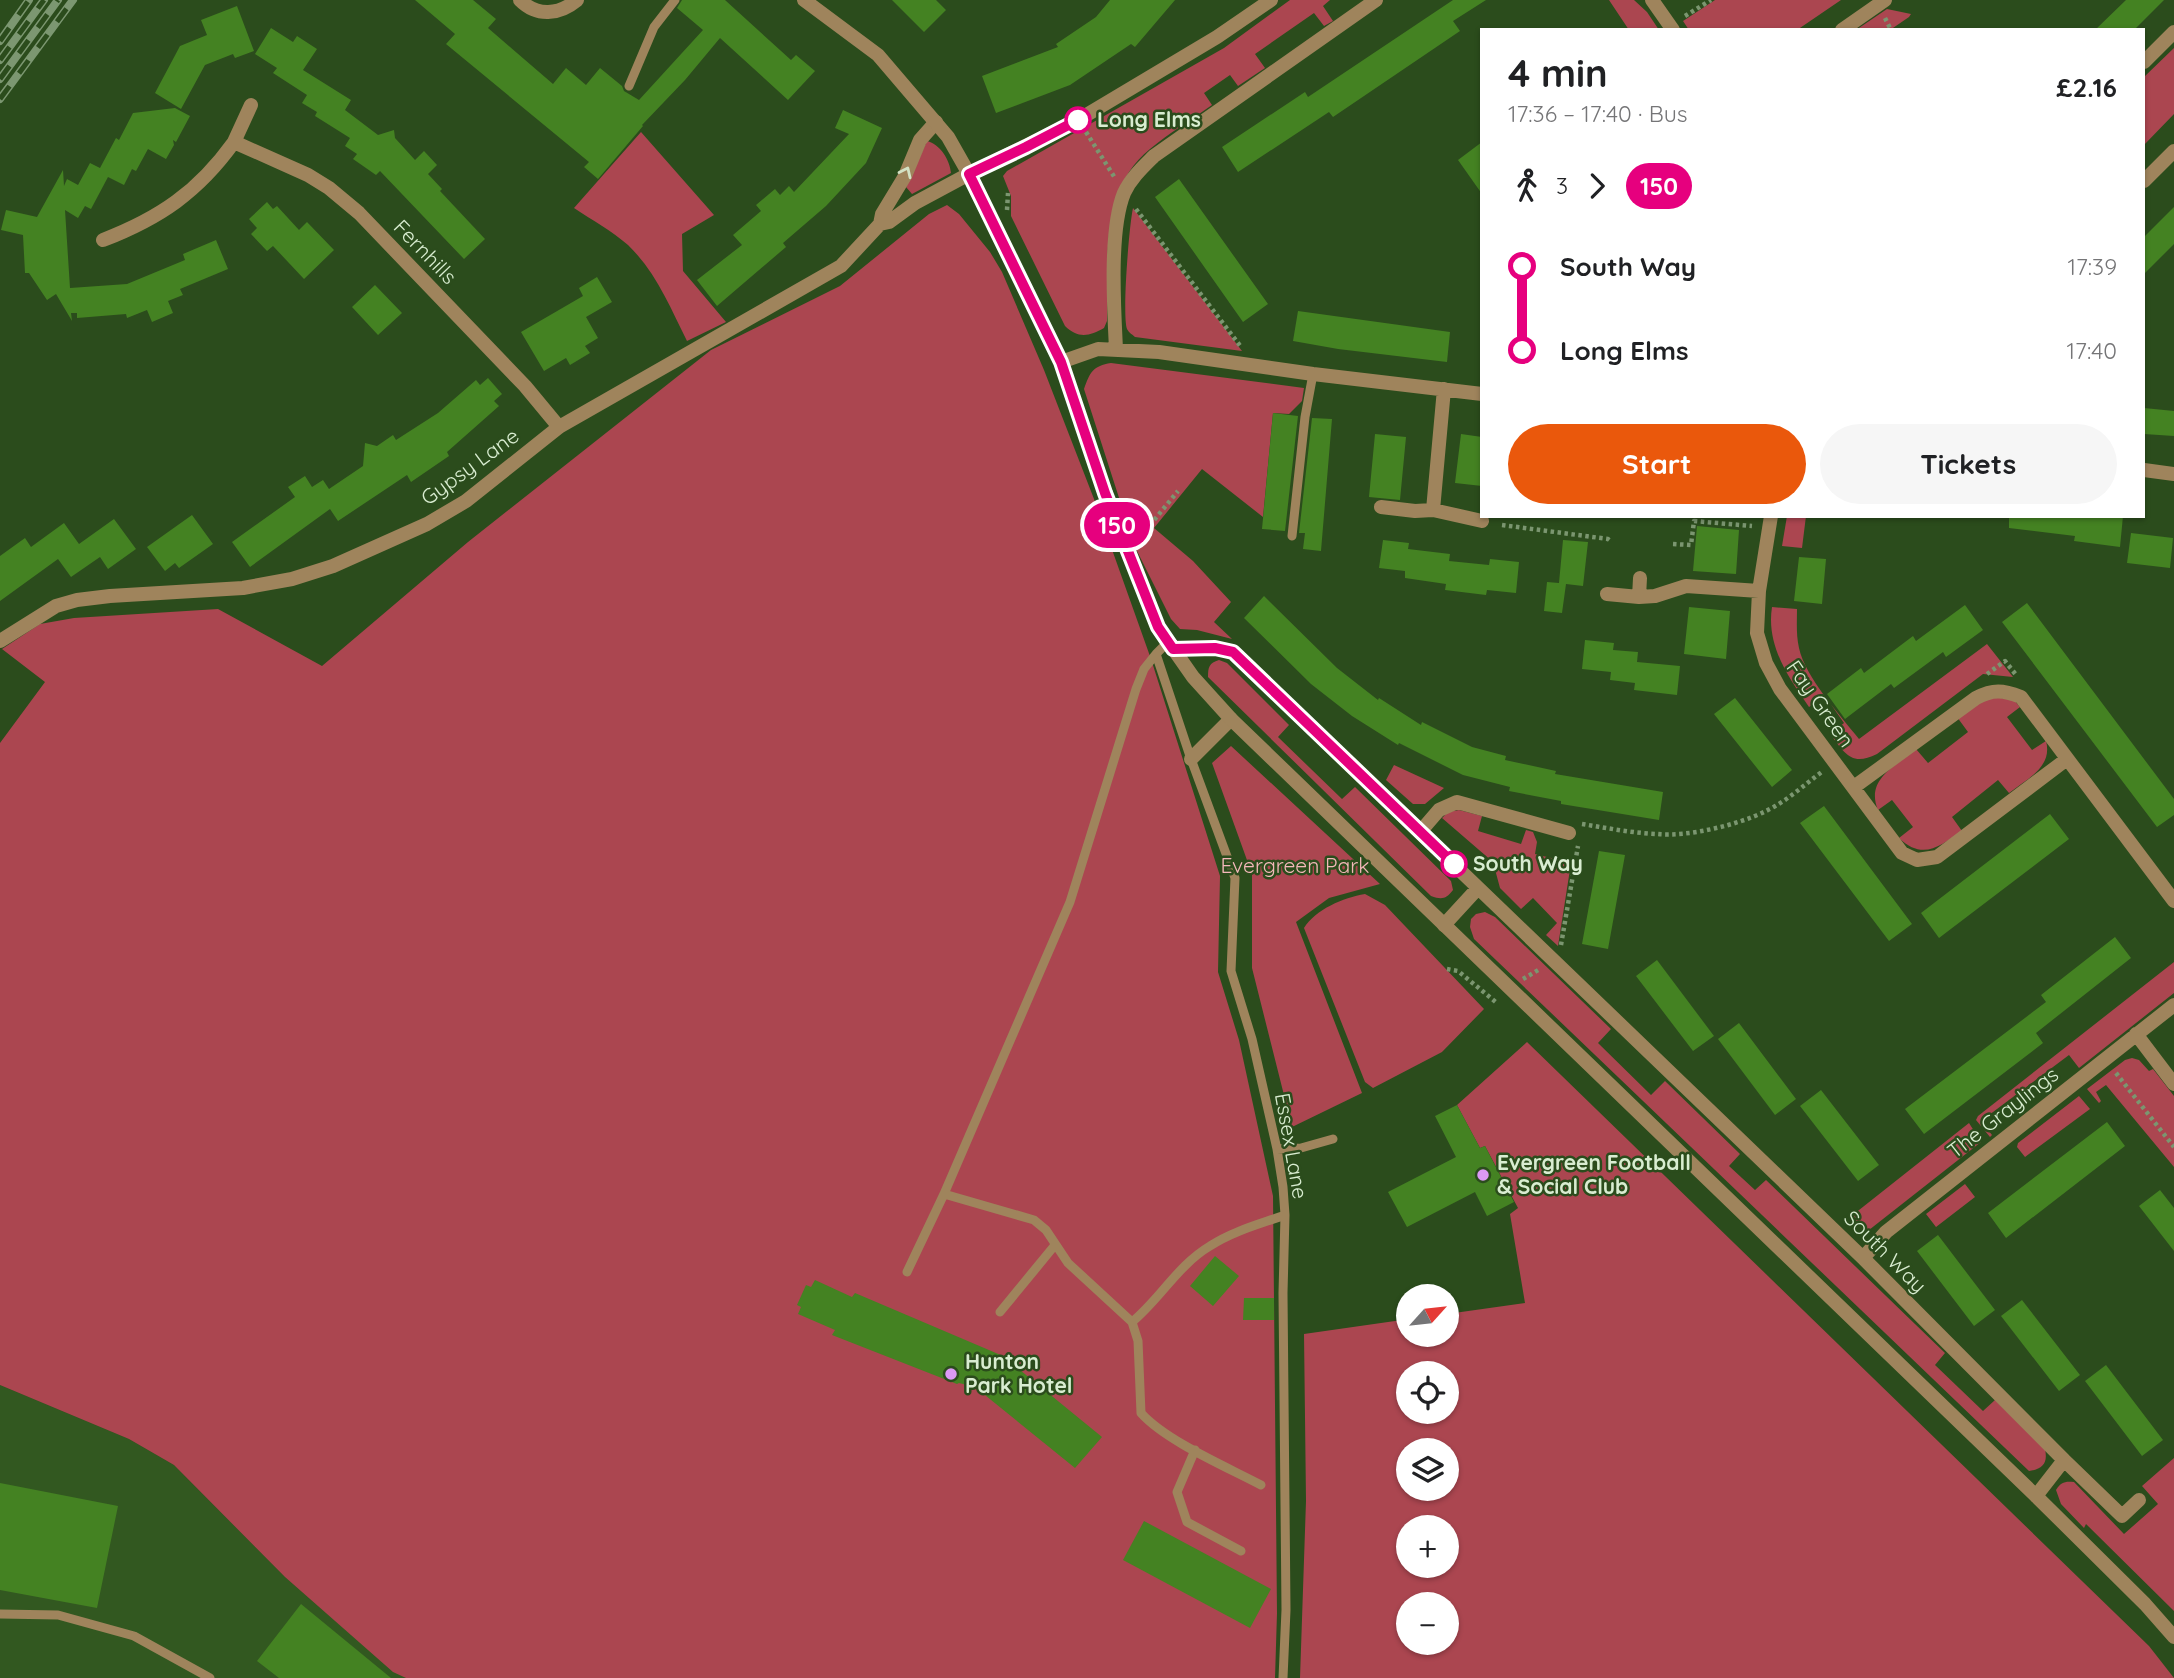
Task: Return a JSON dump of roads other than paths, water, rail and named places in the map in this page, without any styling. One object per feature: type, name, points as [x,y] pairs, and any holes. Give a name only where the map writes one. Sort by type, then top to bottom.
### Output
[{"type":"street","points":[[520,0],[543,13],[568,8],[576,0]]},
{"type":"street","points":[[804,0],[878,55],[948,137],[969,174],[1061,362],[1105,493],[1158,627],[1193,677],[1231,719],[2036,1496],[2145,1604],[2174,1637]]},
{"type":"street","name":"Gypsy Lane","points":[[880,224],[889,222],[969,174],[1078,120],[1217,37],[1271,0]]},
{"type":"street","points":[[1116,349],[1117,214],[1125,191],[1137,173],[1154,156],[1376,0]]},
{"type":"street","points":[[1652,0],[1675,25]]},
{"type":"street","points":[[1845,28],[1885,0]]},
{"type":"street","points":[[2145,61],[2174,32]]},
{"type":"street","points":[[103,240],[128,231],[192,191],[215,169],[234,142],[251,105]]},
{"type":"street","name":"Gypsy Lane","points":[[0,641],[56,606],[77,600],[243,588],[292,579],[333,566],[426,524],[466,501],[559,427],[841,266],[880,224],[882,214],[905,176],[920,140],[936,122]]},
{"type":"street","name":"Fernhills","points":[[234,142],[308,175],[330,188],[359,213],[525,386],[559,427]]},
{"type":"street","points":[[2145,180],[2174,151]]},
{"type":"street","points":[[1061,362],[1098,349],[1159,352],[1480,394]]},
{"type":"street","points":[[1433,510],[1444,389]]},
{"type":"street","points":[[2145,470],[2174,474]]},
{"type":"street","points":[[1381,507],[1415,512],[1433,510],[1482,521]]},
{"type":"street","name":"Fay Green","points":[[1771,518],[1759,591],[1757,633],[1766,663],[1780,689],[1902,853],[1917,860],[1927,860],[1946,852],[2067,759]]},
{"type":"street","points":[[1639,597],[1640,578]]},
{"type":"street","points":[[1607,594],[1655,596],[1686,586],[1759,591]]},
{"type":"street","name":"South Way","points":[[1170,646],[1215,648],[1233,652],[1863,1258],[2122,1516],[2139,1500]]},
{"type":"street","points":[[1854,787],[1976,698],[1990,691],[2005,691],[2021,697],[2174,901]]},
{"type":"street","points":[[1191,760],[1231,719]]},
{"type":"street","points":[[1420,832],[1439,810],[1457,802],[1569,833]]},
{"type":"street","points":[[1444,925],[1478,888]]},
{"type":"street","name":"The Graylings","points":[[1863,1258],[1886,1232],[2174,1004]]},
{"type":"street","points":[[2136,1034],[2174,1084]]},
{"type":"street","points":[[2036,1496],[2064,1460]]},
{"type":"lane","points":[[629,86],[654,27],[675,0]]},
{"type":"lane","points":[[1292,536],[1305,417],[1313,374]]},
{"type":"lane","points":[[907,1272],[944,1194],[1070,902],[1144,669],[1156,654],[1170,646]]},
{"type":"lane","name":"Essex Lane","points":[[1156,654],[1191,760],[1235,878],[1231,971],[1252,1039],[1277,1149],[1286,1215],[1283,1293],[1286,1610],[1283,1678]]},
{"type":"lane","points":[[1277,1149],[1301,1148],[1333,1139]]},
{"type":"lane","points":[[944,1194],[1034,1220],[1046,1230],[1068,1263],[1132,1322],[1138,1341],[1141,1413],[1149,1422],[1195,1450],[1261,1485]]},
{"type":"lane","points":[[1132,1322],[1147,1310],[1167,1284],[1208,1247],[1238,1231],[1286,1215]]},
{"type":"lane","points":[[1000,1312],[1055,1245]]},
{"type":"lane","points":[[1195,1450],[1177,1492],[1187,1522],[1241,1551]]},
{"type":"lane","points":[[0,1614],[58,1615],[134,1636],[210,1678]]},
{"type":"railway","points":[[0,41],[29,0]]},
{"type":"railway","points":[[0,60],[44,0]]},
{"type":"railway","points":[[0,79],[58,0]]},
{"type":"railway","points":[[0,99],[73,0]]},
{"type":"place","name":"Long Elms","points":[[1078,120]]},
{"type":"place","name":"South Way","points":[[1454,864]]},
{"type":"place","name":"Evergreen Football & Social Club","points":[[1483,1175]]},
{"type":"place","name":"Hunton Park Hotel","points":[[951,1374]]},
{"type":"park label","name":"Evergreen Park","points":[[1295,866]]}]
